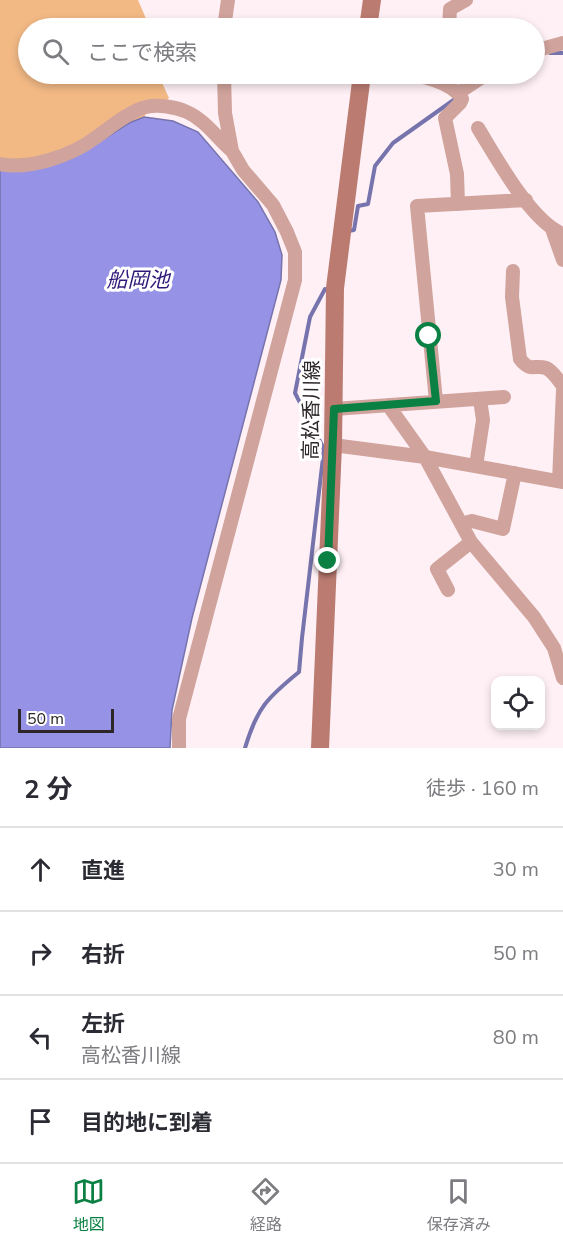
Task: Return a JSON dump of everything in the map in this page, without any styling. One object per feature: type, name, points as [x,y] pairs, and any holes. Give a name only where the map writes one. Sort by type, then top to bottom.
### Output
[{"type":"main road","points":[[369,18],[372,0]]},
{"type":"main road","name":"高松香川線","points":[[320,748],[333,445],[335,288],[361,84]]},
{"type":"street","points":[[225,18],[228,0]]},
{"type":"street","points":[[450,18],[450,9],[466,0]]},
{"type":"street","points":[[545,48],[563,43]]},
{"type":"street","points":[[224,84],[225,113],[232,151]]},
{"type":"street","points":[[441,84],[456,89],[460,104],[445,118],[457,174],[458,204]]},
{"type":"street","points":[[0,164],[29,166],[44,162],[94,140],[109,127],[145,107],[173,108],[187,112],[203,122],[232,151],[243,170],[273,205],[295,252],[295,280],[179,719],[179,748]]},
{"type":"street","points":[[478,128],[513,184],[557,231],[563,260]]},
{"type":"street","points":[[436,401],[417,206],[526,200]]},
{"type":"street","points":[[333,445],[425,457],[561,482],[563,388],[551,371],[544,367],[525,366],[520,359],[512,297],[513,271]]},
{"type":"street","points":[[334,409],[504,397]]},
{"type":"street","points":[[476,466],[483,420],[480,399]]},
{"type":"street","points":[[388,405],[425,457],[471,542],[534,617],[554,648],[563,678]]},
{"type":"street","points":[[461,524],[472,521],[503,530],[515,473]]},
{"type":"street","points":[[448,590],[437,569],[471,542]]},
{"type":"shaded area","points":[[0,0],[138,0],[146,18],[18,18],[18,84],[163,84],[169,98],[164,103],[151,106],[144,117],[129,123],[104,139],[0,168]]},
{"type":"water","name":"船岡池","points":[[144,117],[173,121],[198,132],[258,202],[275,232],[282,255],[281,280],[192,618],[172,710],[170,748],[0,748],[0,168],[104,139],[129,123]]},
{"type":"waterway","points":[[550,53],[563,53]]},
{"type":"waterway","points":[[348,231],[354,230],[358,206],[368,204],[375,166],[393,143],[455,99]]},
{"type":"waterway","points":[[245,748],[254,723],[264,705],[299,672],[324,449],[295,393],[310,317],[325,289]]},
{"type":"route","points":[[328,561],[334,409],[436,401],[429,336]]}]
